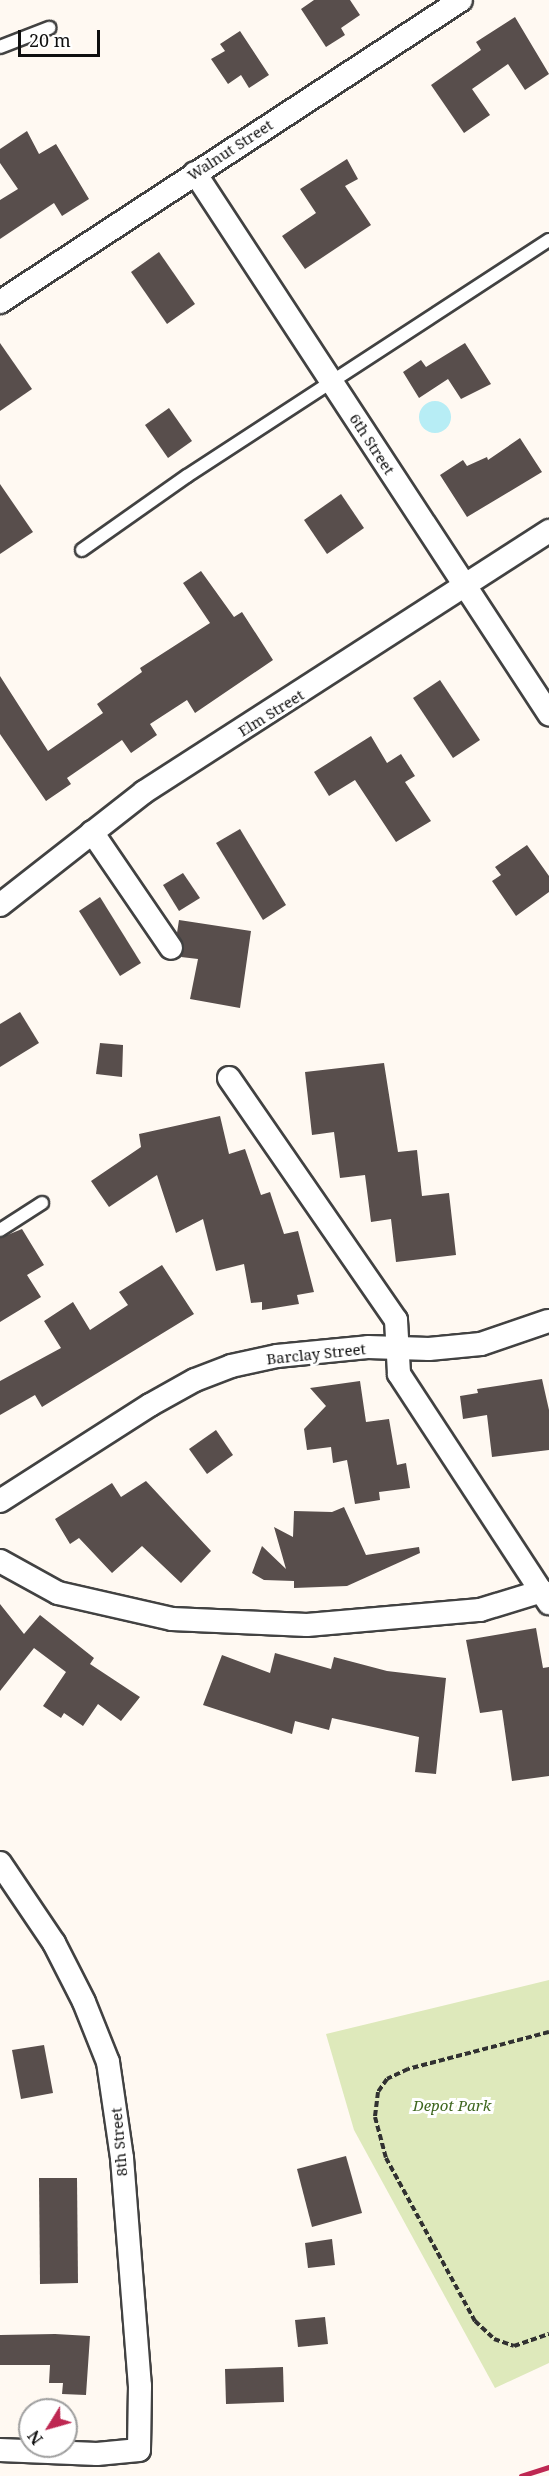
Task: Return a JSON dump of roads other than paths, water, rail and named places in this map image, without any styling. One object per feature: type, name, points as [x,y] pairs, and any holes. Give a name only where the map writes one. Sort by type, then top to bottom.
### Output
[{"type":"street","name":"Walnut Street","points":[[0,302],[461,0]]},
{"type":"street","name":"6th Street","points":[[195,173],[549,714]]},
{"type":"street","name":"Elm Street","points":[[0,905],[144,792],[549,531]]},
{"type":"street","points":[[92,832],[171,948]]},
{"type":"street","points":[[0,1561],[58,1593],[172,1619],[307,1625],[480,1610],[545,1597],[399,1374],[400,1348],[396,1320],[229,1078]]},
{"type":"street","name":"Barclay Street","points":[[0,1502],[150,1405],[195,1380],[277,1356],[368,1347],[400,1348],[481,1344],[549,1322],[549,1311]]},
{"type":"street","name":"8th Street","points":[[0,1863],[54,1943],[84,2002],[108,2062],[122,2158],[146,2455],[0,2450]]},
{"type":"lane","points":[[0,46],[50,28]]},
{"type":"lane","points":[[82,550],[549,240]]},
{"type":"lane","points":[[0,1230],[42,1203]]},
{"type":"water","points":[[435,401],[446,406],[451,417],[446,428],[435,433],[424,428],[419,417],[424,406]]},
{"type":"railway","points":[[521,2476],[549,2467]]},
{"type":"park label","name":"Depot Park","points":[[452,2106]]}]
